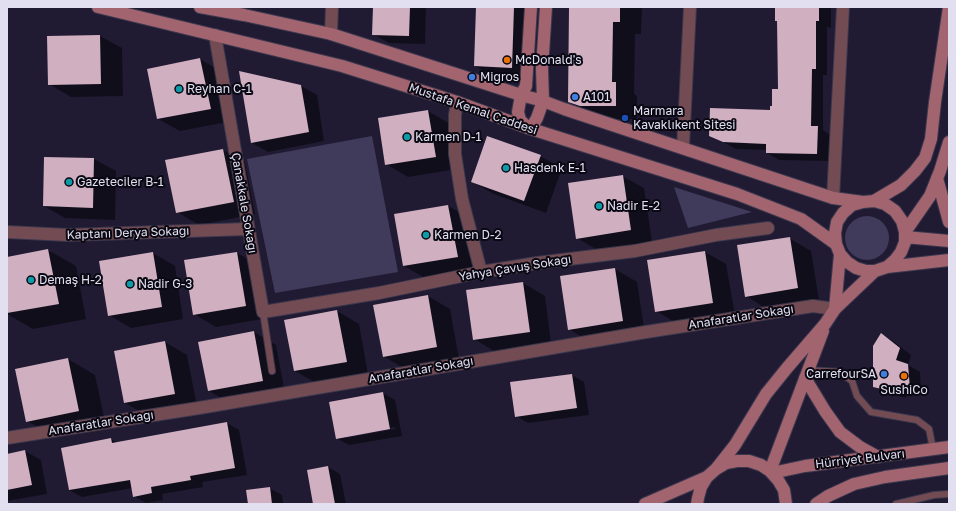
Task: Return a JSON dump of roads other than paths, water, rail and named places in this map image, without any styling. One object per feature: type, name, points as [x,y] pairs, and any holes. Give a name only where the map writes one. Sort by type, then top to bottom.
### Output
[{"type":"main road","name":"Mustafa Kemal Caddesi","points":[[98,7],[342,66],[457,102],[528,128],[737,194],[801,219],[838,249]]},
{"type":"main road","points":[[200,7],[244,11],[331,34],[521,96],[543,100],[564,109],[833,198],[885,204],[895,211],[902,221],[905,234],[905,242],[901,252],[895,260],[881,269],[835,309],[825,324],[787,368],[766,394],[735,445],[701,487],[697,504]]},
{"type":"main road","points":[[531,7],[526,86],[521,96],[518,112],[520,120],[528,128],[533,125],[537,118],[543,100],[542,68],[546,7]]},
{"type":"main road","points":[[835,309],[838,249],[835,233],[837,222],[843,213],[852,206],[868,201],[901,185],[925,158],[931,139],[949,7]]},
{"type":"main road","points":[[905,234],[930,196],[949,142]]},
{"type":"main road","points":[[937,178],[949,222]]},
{"type":"main road","points":[[905,234],[949,241]]},
{"type":"main road","points":[[838,249],[847,262],[856,268],[866,271],[949,260]]},
{"type":"main road","points":[[771,472],[825,324]]},
{"type":"main road","points":[[807,374],[825,411],[840,432],[860,447],[878,457]]},
{"type":"main road","name":"Hürriyet Bulvarı","points":[[771,472],[805,466],[949,447]]},
{"type":"main road","points":[[645,504],[711,473],[726,463],[738,461],[749,461],[761,465],[771,472],[784,490],[786,504]]},
{"type":"main road","name":"Hürriyet Bulvarı","points":[[816,504],[828,496],[854,484],[885,477],[949,468]]},
{"type":"street","points":[[331,34],[332,7]]},
{"type":"street","points":[[683,148],[690,7]]},
{"type":"street","points":[[833,198],[843,7]]},
{"type":"street","name":"Çanakkale Sokağı","points":[[215,35],[263,312]]},
{"type":"street","points":[[457,102],[455,115],[455,154],[462,199],[481,272]]},
{"type":"street","name":"Yahya Çavuş Sokağı","points":[[263,312],[379,293],[481,272],[537,263],[635,251],[716,235],[768,228]]},
{"type":"street","name":"Kaptanı Derya Sokağı","points":[[7,232],[68,235],[248,229]]},
{"type":"street","name":"Anafaratlar Sokağı","points":[[7,438],[199,408],[805,307],[813,306],[835,309]]},
{"type":"lane","name":"Çanakkale Sokağı","points":[[263,312],[272,371]]},
{"type":"lane","points":[[807,374],[840,372],[852,381],[857,396],[871,412],[918,420],[929,429],[933,449]]},
{"type":"lane","points":[[896,504],[934,495],[949,494]]},
{"type":"place","name":"McDonald's","points":[[507,60]]},
{"type":"place","name":"Migros","points":[[472,77]]},
{"type":"place","name":"Reyhan C-1","points":[[179,89]]},
{"type":"place","name":"A101","points":[[575,97]]},
{"type":"place","name":"Marmara Kavaklıkent Sitesi","points":[[625,118]]},
{"type":"place","name":"Karmen D-1","points":[[407,137]]},
{"type":"place","name":"Hasdenk E-1","points":[[506,168]]},
{"type":"place","name":"Gazeteciler B-1","points":[[69,182]]},
{"type":"place","name":"Nadir E-2","points":[[599,206]]},
{"type":"place","name":"Karmen D-2","points":[[426,235]]},
{"type":"place","name":"Demaş H-2","points":[[31,280]]},
{"type":"place","name":"Nadir G-3","points":[[130,284]]},
{"type":"place","name":"CarrefourSA","points":[[884,374]]},
{"type":"place","name":"SushiCo","points":[[904,376]]}]
